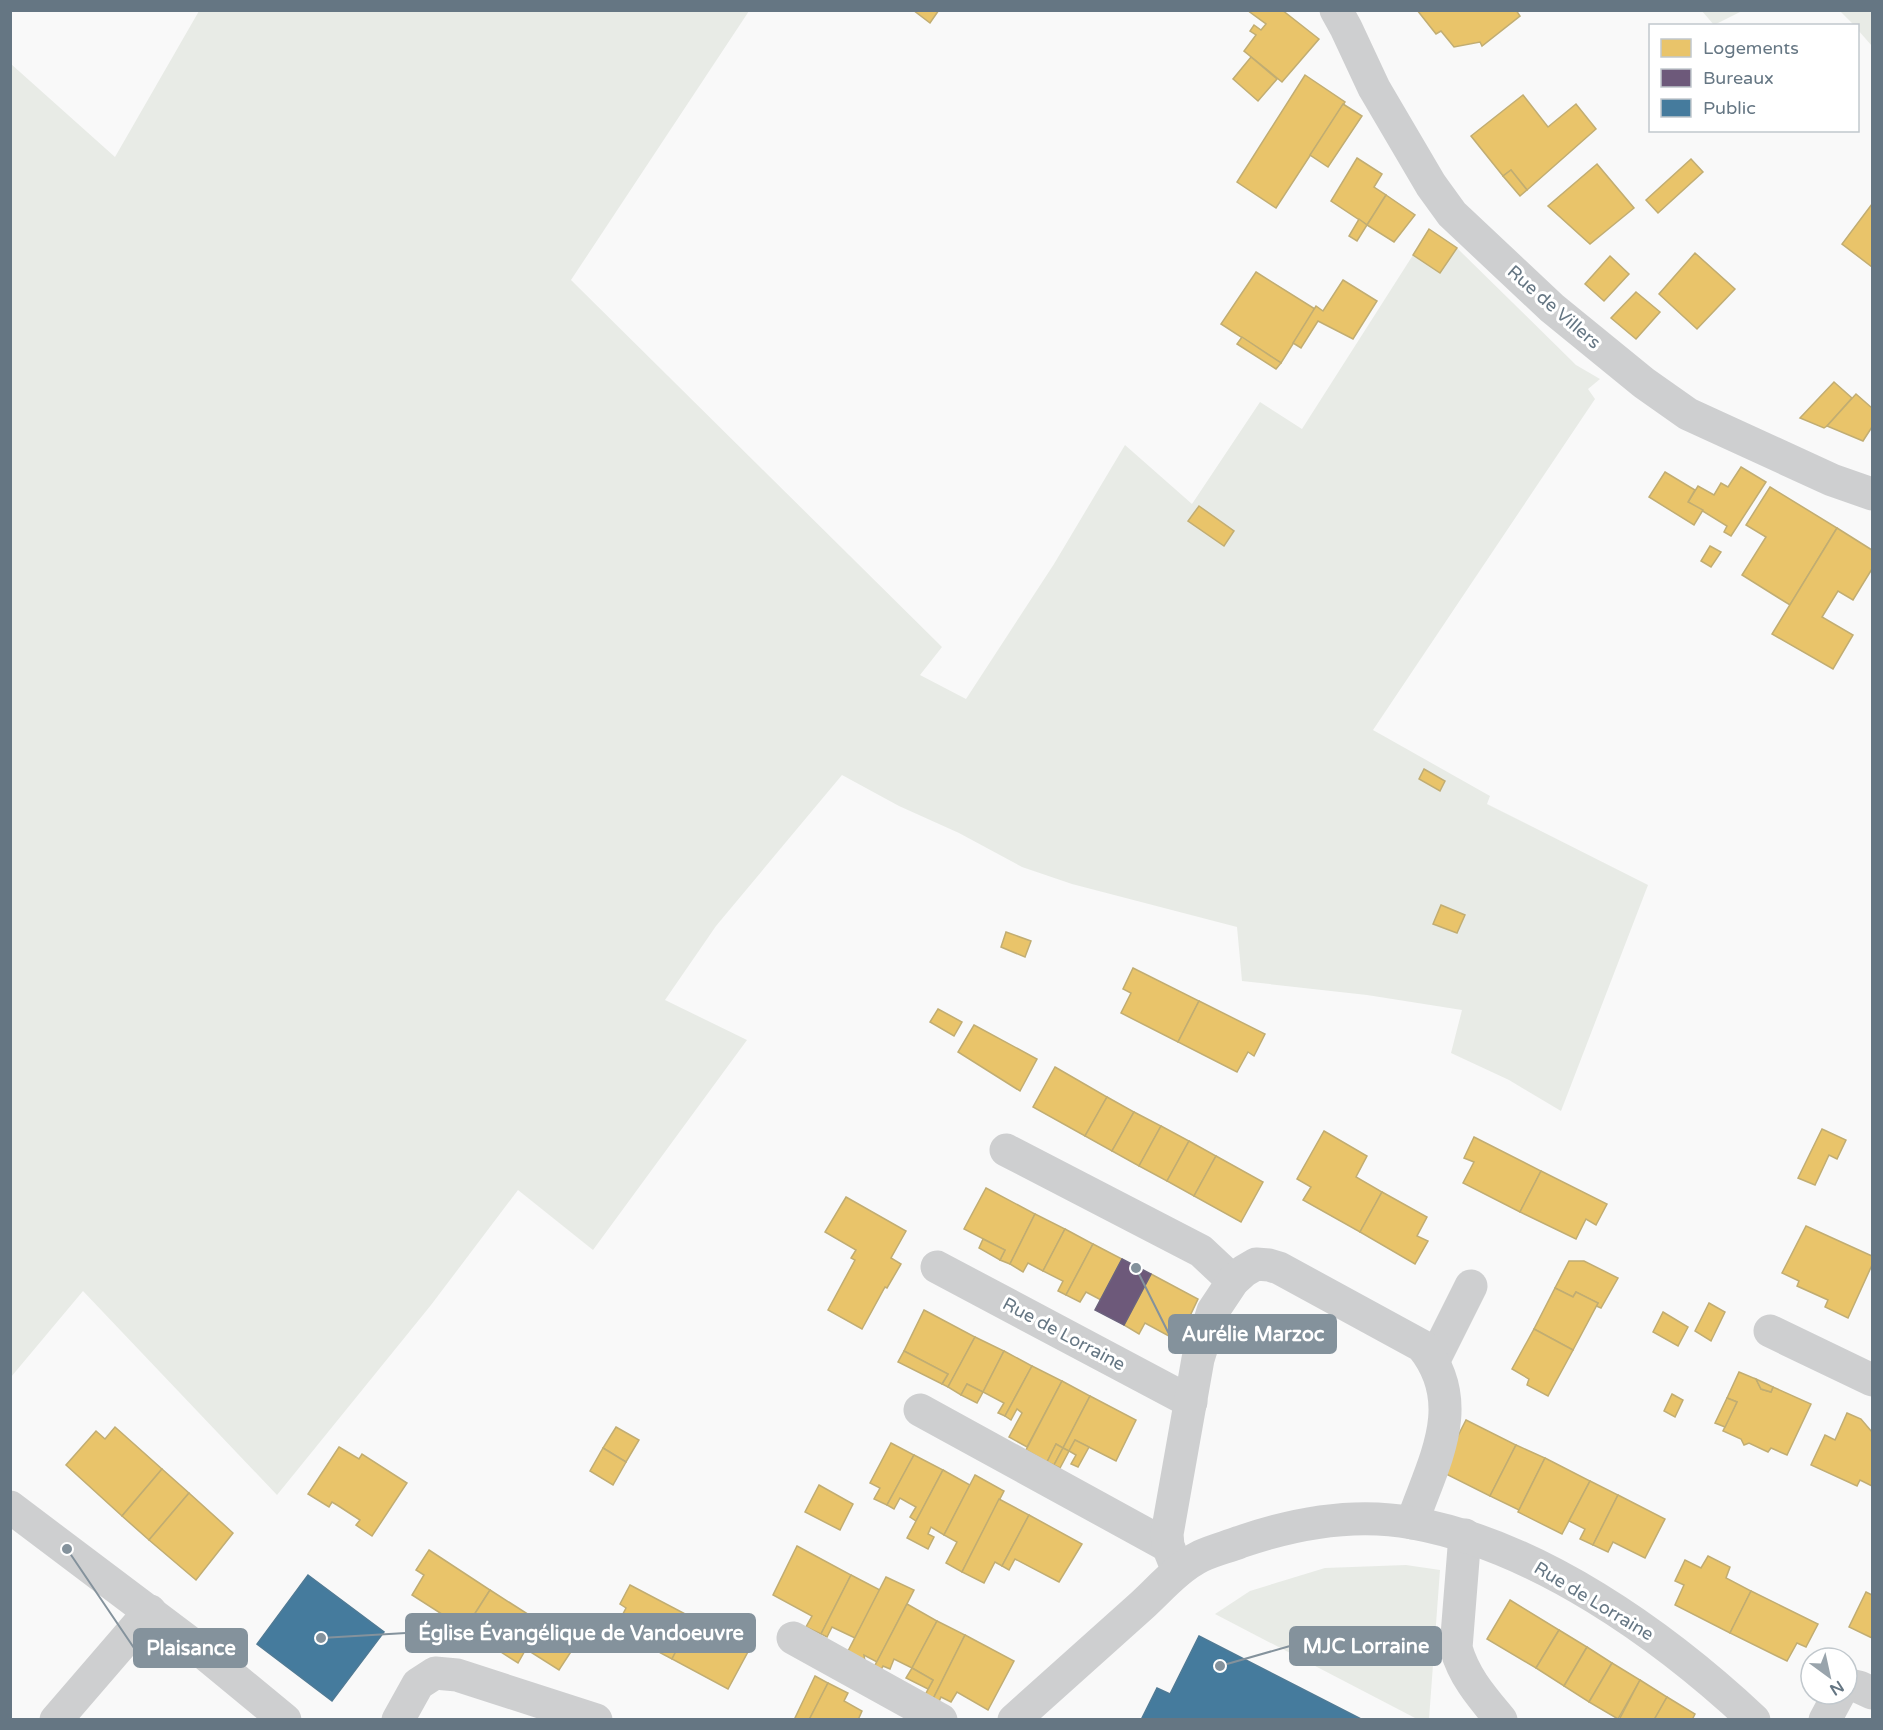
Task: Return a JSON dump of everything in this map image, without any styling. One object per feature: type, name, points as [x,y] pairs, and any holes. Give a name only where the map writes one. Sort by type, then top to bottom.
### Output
[{"type":"street","name":"Rue de Villers","points":[[1336,10],[1374,88],[1431,185],[1452,214],[1552,308],[1644,383],[1688,414],[1813,471],[1872,494]]},
{"type":"street","points":[[1006,1150],[1201,1251],[1233,1281]]},
{"type":"street","points":[[1173,1558],[1167,1534],[1198,1359],[1213,1311],[1233,1281],[1256,1264],[1279,1268],[1422,1346],[1434,1360],[1444,1388],[1446,1407],[1444,1434],[1412,1523]]},
{"type":"street","name":"Rue de Lorraine","points":[[937,1266],[1191,1402]]},
{"type":"street","points":[[1434,1360],[1471,1286]]},
{"type":"street","points":[[1770,1331],[1872,1380]]},
{"type":"street","points":[[920,1410],[1173,1558]]},
{"type":"street","points":[[10,1507],[150,1611],[285,1719]]},
{"type":"street","name":"Rue de Lorraine","points":[[1014,1719],[1153,1596],[1173,1558],[1201,1556],[1269,1532],[1305,1523],[1343,1520],[1412,1523],[1465,1535],[1519,1557],[1604,1604],[1672,1650],[1754,1719]]},
{"type":"street","points":[[1465,1535],[1456,1648],[1461,1666],[1476,1689],[1501,1719]]},
{"type":"street","points":[[56,1719],[150,1611]]},
{"type":"street","points":[[793,1638],[941,1719]]},
{"type":"street","points":[[398,1719],[418,1684],[435,1674],[457,1675],[596,1719]]},
{"type":"shaded area","points":[[199,11],[749,11],[571,280],[942,647],[920,675],[966,699],[1054,564],[1125,445],[1192,504],[1260,402],[1302,429],[1413,255],[1440,272],[1457,248],[1576,365],[1600,379],[1588,389],[1595,399],[1373,730],[1490,796],[1487,804],[1648,885],[1561,1111],[1509,1080],[1451,1053],[1462,1010],[1367,995],[1242,981],[1237,927],[1072,884],[1022,867],[842,775],[716,926],[665,1000],[747,1040],[593,1250],[518,1190],[431,1305],[277,1495],[83,1291],[11,1377],[11,64],[115,157]]},
{"type":"shaded area","points":[[1702,11],[1742,11],[1716,24],[1713,24]]},
{"type":"shaded area","points":[[1840,11],[1872,11],[1872,46],[1859,31],[1859,24],[1853,24]]},
{"type":"shaded area","points":[[1406,1565],[1440,1570],[1429,1719],[1417,1719],[1215,1614],[1250,1591],[1325,1568]]},
{"type":"building: Logements","points":[[913,10],[939,10],[930,23]]},
{"type":"building: Logements","points":[[1247,10],[1282,10],[1319,39],[1282,82],[1244,51],[1256,35],[1250,31],[1254,25],[1261,30],[1266,24]]},
{"type":"building: Logements","points":[[1417,10],[1516,10],[1520,16],[1482,46],[1480,42],[1454,47],[1441,31],[1436,34]]},
{"type":"building: Logements","points":[[1251,57],[1277,79],[1258,101],[1233,79]]},
{"type":"building: Logements","points":[[1305,75],[1345,102],[1276,208],[1237,182]]},
{"type":"building: Logements","points":[[1523,95],[1548,127],[1576,104],[1596,129],[1527,190],[1511,170],[1503,176],[1471,136]]},
{"type":"building: Logements","points":[[1343,104],[1362,116],[1328,167],[1310,155]]},
{"type":"building: Logements","points":[[1357,158],[1382,174],[1374,187],[1386,195],[1367,225],[1331,201]]},
{"type":"building: Logements","points":[[1691,159],[1703,172],[1658,213],[1646,200]]},
{"type":"building: Logements","points":[[1597,164],[1634,208],[1590,244],[1548,206]]},
{"type":"building: Logements","points":[[1511,170],[1527,190],[1520,196],[1503,176]]},
{"type":"building: Logements","points":[[1386,195],[1415,215],[1394,242],[1367,225]]},
{"type":"building: Logements","points":[[1872,204],[1872,267],[1842,244]]},
{"type":"building: Logements","points":[[1359,219],[1367,225],[1357,241],[1349,236]]},
{"type":"building: Logements","points":[[1429,229],[1457,248],[1440,273],[1413,255]]},
{"type":"building: Logements","points":[[1695,253],[1735,289],[1697,329],[1659,294]]},
{"type":"building: Logements","points":[[1610,256],[1629,274],[1604,301],[1585,284]]},
{"type":"building: Logements","points":[[1256,272],[1315,309],[1281,363],[1221,324]]},
{"type":"building: Logements","points":[[1343,280],[1377,301],[1353,339],[1318,321],[1301,348],[1293,343],[1316,306],[1323,311]]},
{"type":"building: Logements","points":[[1636,292],[1660,312],[1636,339],[1611,318]]},
{"type":"building: Logements","points":[[1242,337],[1281,363],[1276,369],[1237,344]]},
{"type":"building: Logements","points":[[1834,382],[1852,398],[1827,426],[1824,428],[1800,418]]},
{"type":"building: Logements","points":[[1856,394],[1872,408],[1872,427],[1863,441],[1827,426]]},
{"type":"building: Logements","points":[[1741,467],[1766,482],[1731,536],[1724,532],[1727,526],[1688,502],[1698,486],[1714,495],[1721,483],[1728,487]]},
{"type":"building: Logements","points":[[1665,472],[1695,490],[1688,502],[1703,510],[1694,525],[1649,497]]},
{"type":"building: Logements","points":[[1770,487],[1837,528],[1790,605],[1742,575],[1766,537],[1746,525]]},
{"type":"building: Logements","points":[[1199,506],[1234,531],[1224,546],[1188,521]]},
{"type":"building: Logements","points":[[1837,528],[1872,550],[1872,569],[1853,600],[1838,591],[1822,617],[1853,635],[1833,669],[1772,634]]},
{"type":"building: Logements","points":[[1710,546],[1721,552],[1711,567],[1701,561]]},
{"type":"building: Logements","points":[[1424,769],[1445,781],[1440,791],[1419,779]]},
{"type":"building: Logements","points":[[1441,905],[1465,915],[1457,933],[1433,924]]},
{"type":"building: Logements","points":[[1006,932],[1031,941],[1025,957],[1001,947]]},
{"type":"building: Logements","points":[[1133,968],[1199,1001],[1178,1042],[1121,1013],[1131,993],[1123,989]]},
{"type":"building: Logements","points":[[1199,1001],[1265,1034],[1254,1056],[1248,1052],[1237,1072],[1178,1042]]},
{"type":"building: Logements","points":[[938,1009],[962,1022],[954,1036],[930,1022]]},
{"type":"building: Logements","points":[[974,1025],[1037,1059],[1020,1091],[958,1052]]},
{"type":"building: Logements","points":[[1055,1067],[1107,1097],[1085,1136],[1033,1107]]},
{"type":"building: Logements","points":[[1107,1097],[1134,1112],[1112,1151],[1085,1136]]},
{"type":"building: Logements","points":[[1134,1112],[1161,1126],[1139,1166],[1112,1151]]},
{"type":"building: Logements","points":[[1161,1126],[1189,1141],[1167,1181],[1139,1166]]},
{"type":"building: Logements","points":[[1822,1129],[1846,1140],[1837,1159],[1829,1155],[1815,1185],[1798,1178]]},
{"type":"building: Logements","points":[[1324,1131],[1367,1156],[1356,1177],[1382,1192],[1360,1232],[1303,1200],[1311,1187],[1297,1179]]},
{"type":"building: Logements","points":[[1474,1137],[1541,1171],[1520,1212],[1463,1183],[1474,1162],[1464,1158]]},
{"type":"building: Logements","points":[[1189,1141],[1216,1156],[1194,1196],[1167,1181]]},
{"type":"building: Logements","points":[[1216,1156],[1263,1182],[1241,1222],[1194,1196]]},
{"type":"building: Logements","points":[[1541,1171],[1607,1204],[1596,1225],[1586,1219],[1576,1239],[1520,1212]]},
{"type":"building: Logements","points":[[986,1188],[1035,1214],[1010,1264],[1000,1260],[1005,1250],[964,1229]]},
{"type":"building: Logements","points":[[1382,1192],[1427,1217],[1417,1236],[1428,1241],[1415,1264],[1360,1232]]},
{"type":"building: Logements","points":[[846,1197],[906,1231],[891,1258],[901,1264],[887,1288],[885,1287],[862,1329],[828,1310],[855,1260],[851,1258],[856,1250],[825,1232]]},
{"type":"building: Logements","points":[[1035,1214],[1065,1229],[1043,1271],[1028,1263],[1023,1272],[1010,1264]]},
{"type":"building: Logements","points":[[1806,1226],[1872,1256],[1872,1265],[1848,1318],[1825,1307],[1828,1300],[1797,1286],[1799,1281],[1782,1273]]},
{"type":"building: Logements","points":[[1065,1229],[1093,1244],[1066,1295],[1058,1291],[1063,1281],[1043,1271]]},
{"type":"building: Logements","points":[[983,1239],[1005,1250],[1000,1260],[979,1248]]},
{"type":"building: Logements","points":[[1093,1244],[1122,1259],[1101,1300],[1086,1292],[1080,1302],[1066,1295]]},
{"type":"building: Logements","points":[[1569,1261],[1584,1261],[1618,1278],[1601,1308],[1596,1306],[1598,1303],[1576,1292],[1573,1297],[1555,1288]]},
{"type":"building: Logements","points":[[1151,1274],[1198,1299],[1178,1341],[1145,1323],[1139,1334],[1124,1325]]},
{"type":"building: Logements","points":[[1555,1288],[1573,1297],[1576,1292],[1598,1303],[1573,1350],[1534,1329]]},
{"type":"building: Logements","points":[[1709,1303],[1725,1312],[1711,1341],[1695,1331]]},
{"type":"building: Logements","points":[[924,1310],[975,1337],[948,1387],[942,1384],[948,1374],[904,1351]]},
{"type":"building: Logements","points":[[1663,1312],[1688,1327],[1678,1346],[1653,1332]]},
{"type":"building: Logements","points":[[1534,1329],[1573,1350],[1548,1396],[1527,1385],[1529,1379],[1512,1369]]},
{"type":"building: Logements","points":[[975,1337],[1004,1351],[983,1392],[967,1384],[961,1395],[948,1387]]},
{"type":"building: Logements","points":[[904,1351],[948,1374],[942,1384],[898,1362]]},
{"type":"building: Logements","points":[[1004,1351],[1032,1366],[1005,1416],[998,1413],[1004,1403],[983,1392]]},
{"type":"building: Logements","points":[[1032,1366],[1062,1381],[1027,1447],[1009,1437],[1022,1413],[1017,1409],[1011,1420],[1005,1416]]},
{"type":"building: Logements","points":[[1739,1372],[1756,1379],[1761,1389],[1771,1392],[1773,1387],[1811,1404],[1787,1455],[1771,1448],[1768,1452],[1749,1443],[1744,1445],[1741,1439],[1723,1431],[1737,1402],[1727,1398]]},
{"type":"building: Logements","points":[[1756,1379],[1773,1387],[1771,1392],[1761,1389]]},
{"type":"building: Logements","points":[[1062,1381],[1090,1396],[1063,1448],[1056,1444],[1047,1462],[1026,1450]]},
{"type":"building: Logements","points":[[967,1384],[983,1392],[977,1403],[961,1395]]},
{"type":"building: Logements","points":[[1672,1394],[1683,1400],[1675,1417],[1664,1411]]},
{"type":"building: Logements","points":[[1090,1396],[1136,1420],[1116,1461],[1075,1440],[1069,1451],[1063,1448]]},
{"type":"building: Logements","points":[[1727,1398],[1737,1402],[1725,1427],[1715,1423]]},
{"type":"building: Logements","points":[[1847,1413],[1861,1419],[1872,1432],[1872,1486],[1860,1480],[1857,1486],[1811,1465],[1825,1435],[1835,1440]]},
{"type":"building: Logements","points":[[1466,1420],[1516,1445],[1490,1496],[1440,1471]]},
{"type":"building: Logements","points":[[115,1427],[162,1469],[122,1516],[66,1465],[96,1431],[105,1439]]},
{"type":"building: Logements","points":[[616,1427],[639,1440],[626,1462],[603,1448]]},
{"type":"building: Logements","points":[[1075,1440],[1089,1447],[1078,1467],[1071,1464],[1076,1455],[1069,1451]]},
{"type":"building: Logements","points":[[891,1443],[914,1455],[887,1505],[874,1499],[880,1488],[870,1483]]},
{"type":"building: Logements","points":[[1056,1444],[1063,1448],[1054,1465],[1047,1462]]},
{"type":"building: Logements","points":[[1516,1445],[1545,1458],[1519,1510],[1490,1496]]},
{"type":"building: Logements","points":[[339,1447],[359,1459],[362,1454],[407,1483],[372,1536],[356,1525],[360,1520],[332,1502],[329,1507],[308,1494]]},
{"type":"building: Logements","points":[[603,1448],[626,1462],[613,1485],[590,1471]]},
{"type":"building: Logements","points":[[1063,1448],[1069,1451],[1060,1468],[1054,1465]]},
{"type":"building: Logements","points":[[914,1455],[943,1470],[916,1521],[910,1517],[916,1507],[900,1498],[894,1509],[887,1505]]},
{"type":"building: Logements","points":[[1545,1458],[1590,1481],[1562,1534],[1518,1512]]},
{"type":"building: Logements","points":[[162,1469],[189,1493],[149,1540],[122,1516]]},
{"type":"building: Logements","points":[[943,1470],[970,1485],[944,1535],[931,1527],[928,1534],[934,1537],[928,1549],[907,1538]]},
{"type":"building: Logements","points":[[975,1475],[1004,1491],[962,1572],[946,1563],[957,1542],[944,1535]]},
{"type":"building: Logements","points":[[1590,1481],[1618,1495],[1593,1545],[1580,1539],[1585,1529],[1569,1521]]},
{"type":"building: Logements","points":[[819,1485],[853,1504],[840,1530],[805,1512]]},
{"type":"building: Logements","points":[[189,1493],[233,1533],[196,1580],[149,1540]]},
{"type":"building: Logements","points":[[1618,1495],[1665,1519],[1645,1558],[1613,1542],[1608,1552],[1593,1545]]},
{"type":"building: Logements","points":[[999,1499],[1029,1515],[1002,1566],[995,1562],[984,1583],[962,1572]]},
{"type":"building: Logements","points":[[1029,1515],[1082,1544],[1059,1582],[1015,1559],[1009,1570],[1002,1566]]},
{"type":"building: Logements","points":[[797,1546],[851,1575],[821,1634],[806,1627],[812,1616],[773,1595]]},
{"type":"building: Logements","points":[[429,1550],[490,1590],[465,1629],[412,1595],[424,1575],[416,1570]]},
{"type":"building: Logements","points":[[1708,1556],[1730,1567],[1726,1578],[1751,1591],[1730,1633],[1675,1605],[1684,1585],[1675,1581],[1685,1560],[1701,1568]]},
{"type":"building: Logements","points":[[851,1575],[880,1590],[855,1638],[832,1627],[827,1637],[821,1634]]},
{"type":"building: Logements","points":[[886,1577],[914,1590],[877,1662],[864,1655],[866,1668],[845,1657]]},
{"type":"building: Logements","points":[[630,1585],[693,1618],[672,1659],[615,1629],[626,1608],[620,1604]]},
{"type":"building: Logements","points":[[490,1590],[551,1629],[553,1625],[578,1641],[559,1670],[526,1649],[518,1663],[465,1629]]},
{"type":"building: Logements","points":[[1751,1591],[1818,1624],[1807,1646],[1797,1643],[1787,1661],[1730,1633]]},
{"type":"building: Logements","points":[[1866,1592],[1872,1595],[1872,1638],[1849,1627]]},
{"type":"building: Logements","points":[[1510,1600],[1559,1630],[1536,1668],[1487,1639]]},
{"type":"building: Logements","points":[[907,1604],[937,1621],[912,1668],[894,1659],[890,1669],[883,1666],[879,1674],[872,1671]]},
{"type":"building: Logements","points":[[693,1618],[750,1648],[728,1689],[672,1659]]},
{"type":"building: Logements","points":[[937,1621],[965,1635],[932,1701],[924,1697],[933,1680],[912,1668]]},
{"type":"building: Logements","points":[[1559,1630],[1587,1647],[1564,1686],[1536,1668]]},
{"type":"building: Logements","points":[[965,1635],[1014,1661],[988,1710],[957,1692],[951,1702],[941,1697],[938,1704],[932,1701]]},
{"type":"building: Logements","points":[[1587,1647],[1612,1663],[1589,1702],[1564,1686]]},
{"type":"building: Logements","points":[[1612,1663],[1640,1680],[1618,1719],[1589,1702]]},
{"type":"building: Logements","points":[[912,1668],[933,1680],[928,1689],[906,1678]]},
{"type":"building: Logements","points":[[815,1676],[828,1683],[809,1720],[794,1720]]},
{"type":"building: Logements","points":[[1640,1680],[1667,1697],[1654,1720],[1619,1720]]},
{"type":"building: Logements","points":[[828,1683],[848,1693],[844,1701],[862,1711],[858,1720],[809,1720]]},
{"type":"building: Logements","points":[[1667,1697],[1695,1714],[1692,1720],[1654,1720]]},
{"type":"building: Bureaux","points":[[1122,1259],[1151,1274],[1124,1325],[1095,1310]]},
{"type":"building: Public","points":[[308,1575],[384,1632],[332,1701],[257,1644]]},
{"type":"building: Public","points":[[1199,1636],[1361,1719],[1141,1720],[1157,1688],[1170,1694]]},
{"type":"place","name":"Aurélie Marzoc","points":[[1136,1268]]},
{"type":"place","name":"Plaisance","points":[[67,1549]]},
{"type":"place","name":"Église Évangélique de Vandoeuvre","points":[[321,1638]]},
{"type":"place","name":"MJC Lorraine","points":[[1220,1666]]}]
